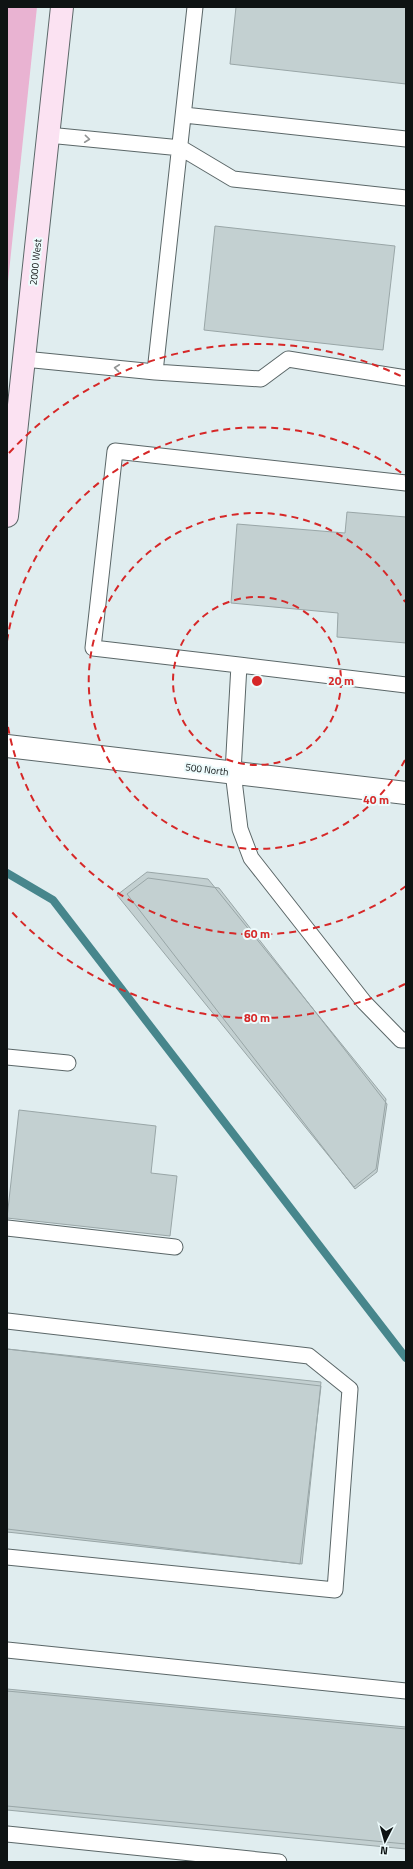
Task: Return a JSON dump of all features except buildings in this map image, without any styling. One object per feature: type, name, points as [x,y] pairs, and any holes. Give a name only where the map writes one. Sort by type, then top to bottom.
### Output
[{"type":"street","name":"2000 West","points":[[7,516],[62,7]]},
{"type":"street","name":"500 North","points":[[7,746],[406,793]]},
{"type":"lane","points":[[155,372],[181,148],[195,7]]},
{"type":"lane","points":[[184,114],[406,139]]},
{"type":"lane","points":[[48,135],[181,148],[233,179],[406,198]]},
{"type":"lane","points":[[24,358],[155,372],[261,379],[288,358],[406,378]]},
{"type":"lane","points":[[406,483],[115,451],[93,648],[406,685]]},
{"type":"lane","points":[[239,666],[233,772],[240,829],[251,858],[364,1002],[401,1040],[406,1040]]},
{"type":"lane","points":[[7,1057],[68,1063]]},
{"type":"lane","points":[[7,1228],[175,1247]]},
{"type":"lane","points":[[7,1321],[309,1356],[350,1389],[335,1590],[7,1557]]},
{"type":"lane","points":[[7,1650],[406,1691]]},
{"type":"lane","points":[[7,1834],[279,1862]]},
{"type":"shaded area","points":[[7,7],[37,7],[7,291]]},
{"type":"waterway","points":[[7,873],[53,900],[406,1358]]}]
